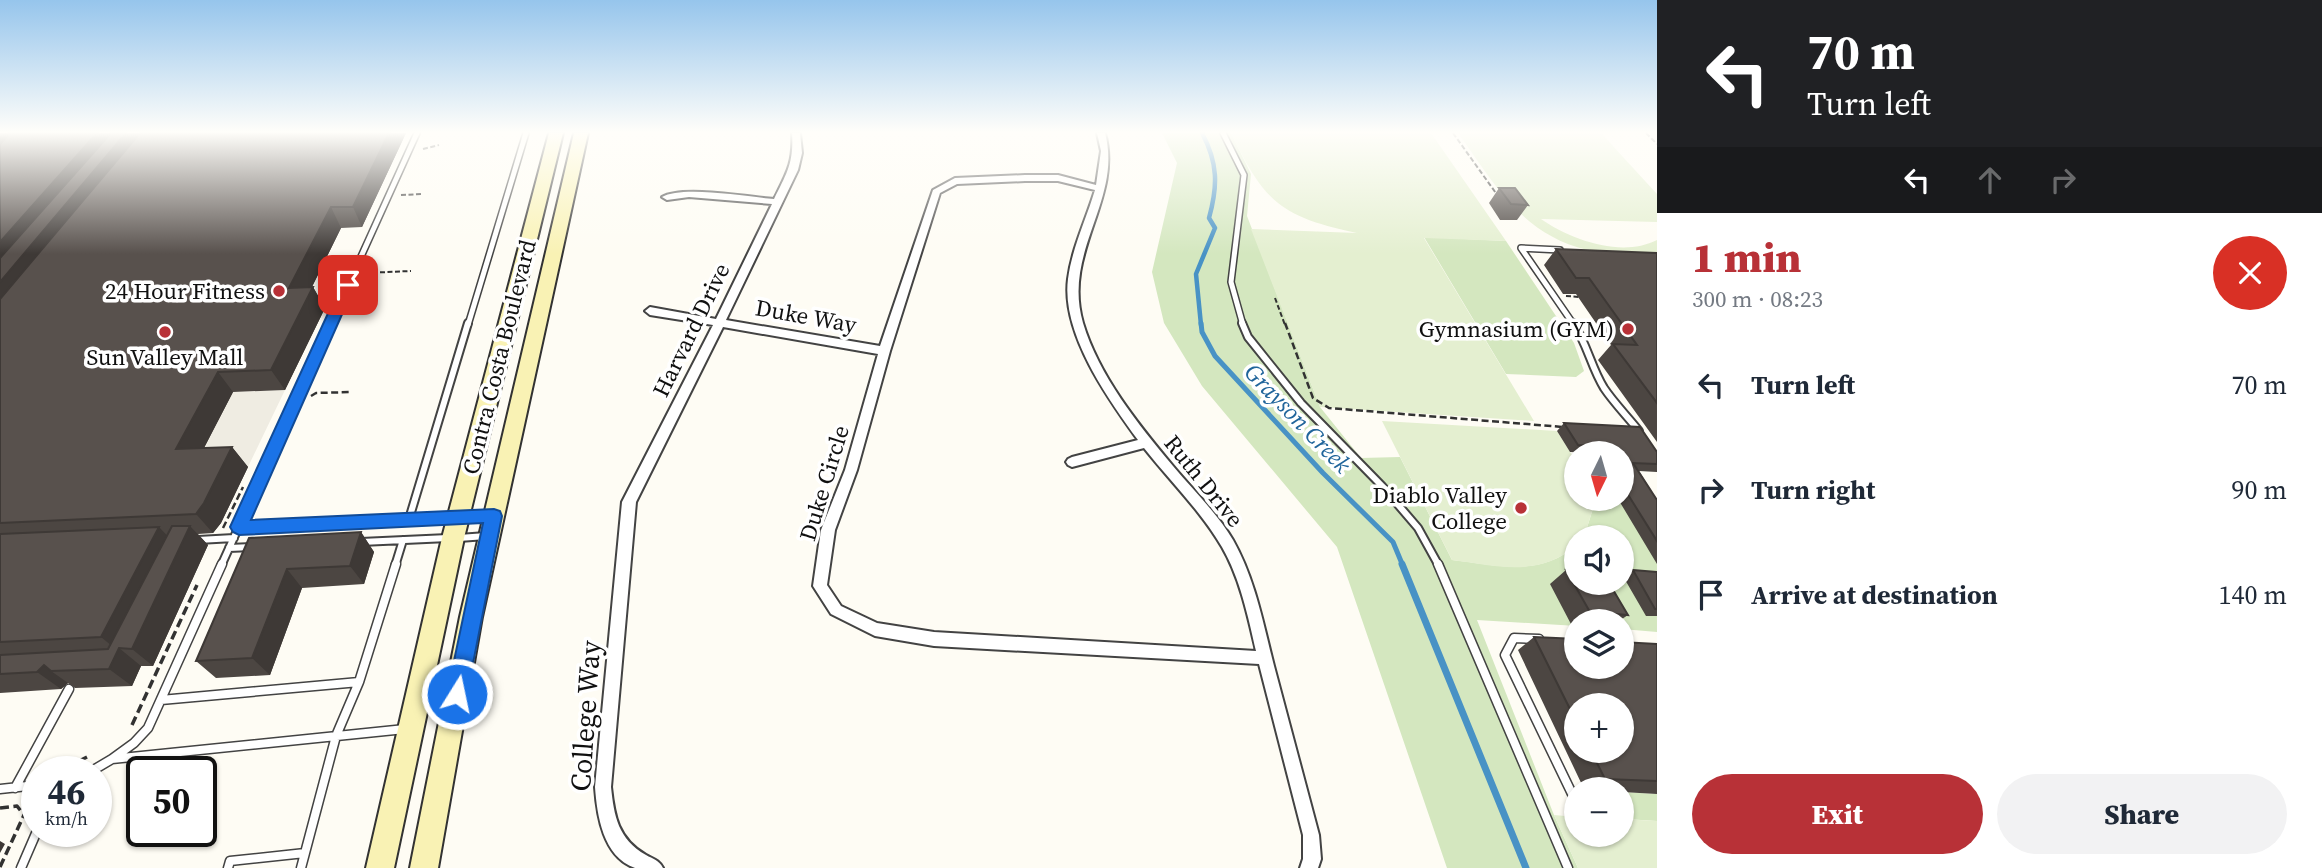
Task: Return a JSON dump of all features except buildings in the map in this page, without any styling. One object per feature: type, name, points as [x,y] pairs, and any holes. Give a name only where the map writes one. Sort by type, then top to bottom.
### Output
[{"type":"main road","name":"Contra Costa Boulevard","points":[[380,868],[456,528],[546,174]]},
{"type":"main road","name":"Contra Costa Boulevard","points":[[424,868],[471,617],[572,174]]},
{"type":"street","name":"Harvard Drive","points":[[626,546],[629,502],[720,322],[789,174]]},
{"type":"street","name":"Ruth Drive","points":[[1103,174],[1101,188],[1080,241],[1074,268],[1073,301],[1085,338],[1102,375],[1146,443],[1215,524],[1246,583],[1311,835],[1312,859],[1309,868]]},
{"type":"street","name":"Duke Circle","points":[[1101,188],[1058,178],[1025,178],[955,181],[936,192],[884,351],[851,470],[828,530],[820,586],[836,610],[875,629],[934,639],[1265,658]]},
{"type":"street","points":[[667,197],[689,194],[776,202]]},
{"type":"street","points":[[650,311],[720,322]]},
{"type":"street","name":"Duke Way","points":[[720,322],[884,351]]},
{"type":"street","points":[[1072,462],[1146,443]]},
{"type":"street","name":"College Way","points":[[626,546],[603,787],[606,823],[617,844],[634,859],[654,868]]},
{"type":"lane","points":[[112,759],[134,743],[148,728],[399,174]]},
{"type":"lane","points":[[409,519],[514,174]]},
{"type":"lane","points":[[1243,174],[1231,282],[1237,310],[1248,337],[1301,403],[1382,486],[1418,528],[1444,575],[1568,868]]},
{"type":"lane","points":[[1570,252],[1521,248],[1584,339],[1589,358],[1604,388],[1642,435]]},
{"type":"lane","points":[[239,527],[409,519],[456,528],[491,526]]},
{"type":"lane","points":[[360,522],[354,542],[403,540],[456,528],[491,526]]},
{"type":"lane","points":[[187,540],[234,538]]},
{"type":"lane","points":[[301,868],[336,736],[359,682],[403,540]]},
{"type":"lane","points":[[229,548],[257,547]]},
{"type":"lane","points":[[1552,640],[1514,638],[1505,655],[1564,777]]},
{"type":"lane","points":[[161,700],[359,682]]},
{"type":"lane","points":[[15,788],[69,689]]},
{"type":"lane","points":[[112,759],[410,728]]},
{"type":"lane","points":[[0,789],[21,787]]},
{"type":"lane","points":[[21,868],[30,847]]},
{"type":"lane","points":[[228,868],[230,861],[305,853]]},
{"type":"path","points":[[1482,174],[1499,198]]},
{"type":"path","points":[[1555,296],[1580,297]]},
{"type":"path","points":[[1275,298],[1313,398],[1329,408],[1568,427]]},
{"type":"path","points":[[296,398],[309,398],[316,393],[352,392]]},
{"type":"path","points":[[0,808],[17,806],[21,811]]},
{"type":"path","points":[[0,867],[21,822]]},
{"type":"green space","points":[[1175,174],[1251,174],[1247,216],[1320,407],[1361,458],[1400,457],[1452,560],[1517,567],[1547,562],[1564,554],[1564,595],[1634,595],[1634,525],[1588,525],[1592,511],[1634,511],[1634,501],[1657,506],[1657,632],[1634,630],[1634,609],[1564,609],[1564,625],[1477,620],[1564,837],[1564,847],[1568,847],[1578,868],[1447,868],[1337,547],[1202,386],[1164,323],[1152,272]]},
{"type":"green space","points":[[1459,174],[1506,241],[1424,238],[1534,421],[1320,407],[1251,229],[1357,233],[1292,213],[1265,191],[1254,175]]},
{"type":"green space","points":[[1487,174],[1638,174],[1657,194],[1657,222],[1541,219],[1582,240],[1613,247],[1643,245],[1657,240],[1657,256],[1613,254],[1587,250],[1564,242],[1527,219]]},
{"type":"green space","points":[[1424,237],[1506,241],[1574,343],[1584,371],[1576,377],[1506,374]]},
{"type":"green space","points":[[1382,421],[1557,431],[1564,442],[1564,511],[1592,511],[1588,525],[1564,525],[1564,554],[1532,566],[1501,567],[1452,560]]},
{"type":"green space","points":[[1634,793],[1657,794],[1657,821],[1634,820]]},
{"type":"green space","points":[[1554,815],[1564,816],[1564,837]]},
{"type":"green space","points":[[1634,820],[1657,821],[1657,868],[1578,868],[1568,847],[1634,847]]},
{"type":"shaded area","points":[[285,390],[248,467],[193,469],[228,402],[206,393]]},
{"type":"waterway","name":"Grayson Creek","points":[[1201,325],[1196,274],[1215,228],[1209,218],[1215,174]]},
{"type":"waterway","name":"Grayson Creek","points":[[1201,323],[1202,332],[1215,356],[1323,473],[1393,542],[1403,566]]},
{"type":"waterway","name":"Grayson Creek","points":[[1402,564],[1526,868]]},
{"type":"place","name":"24 Hour Fitness","points":[[279,291]]},
{"type":"place","name":"Gymnasium (GYM)","points":[[1628,329]]},
{"type":"place","name":"Sun Valley Mall","points":[[165,332]]},
{"type":"place","name":"Diablo Valley College","points":[[1521,508]]},
{"type":"route","points":[[348,285],[239,527],[494,516],[457,694]]}]
